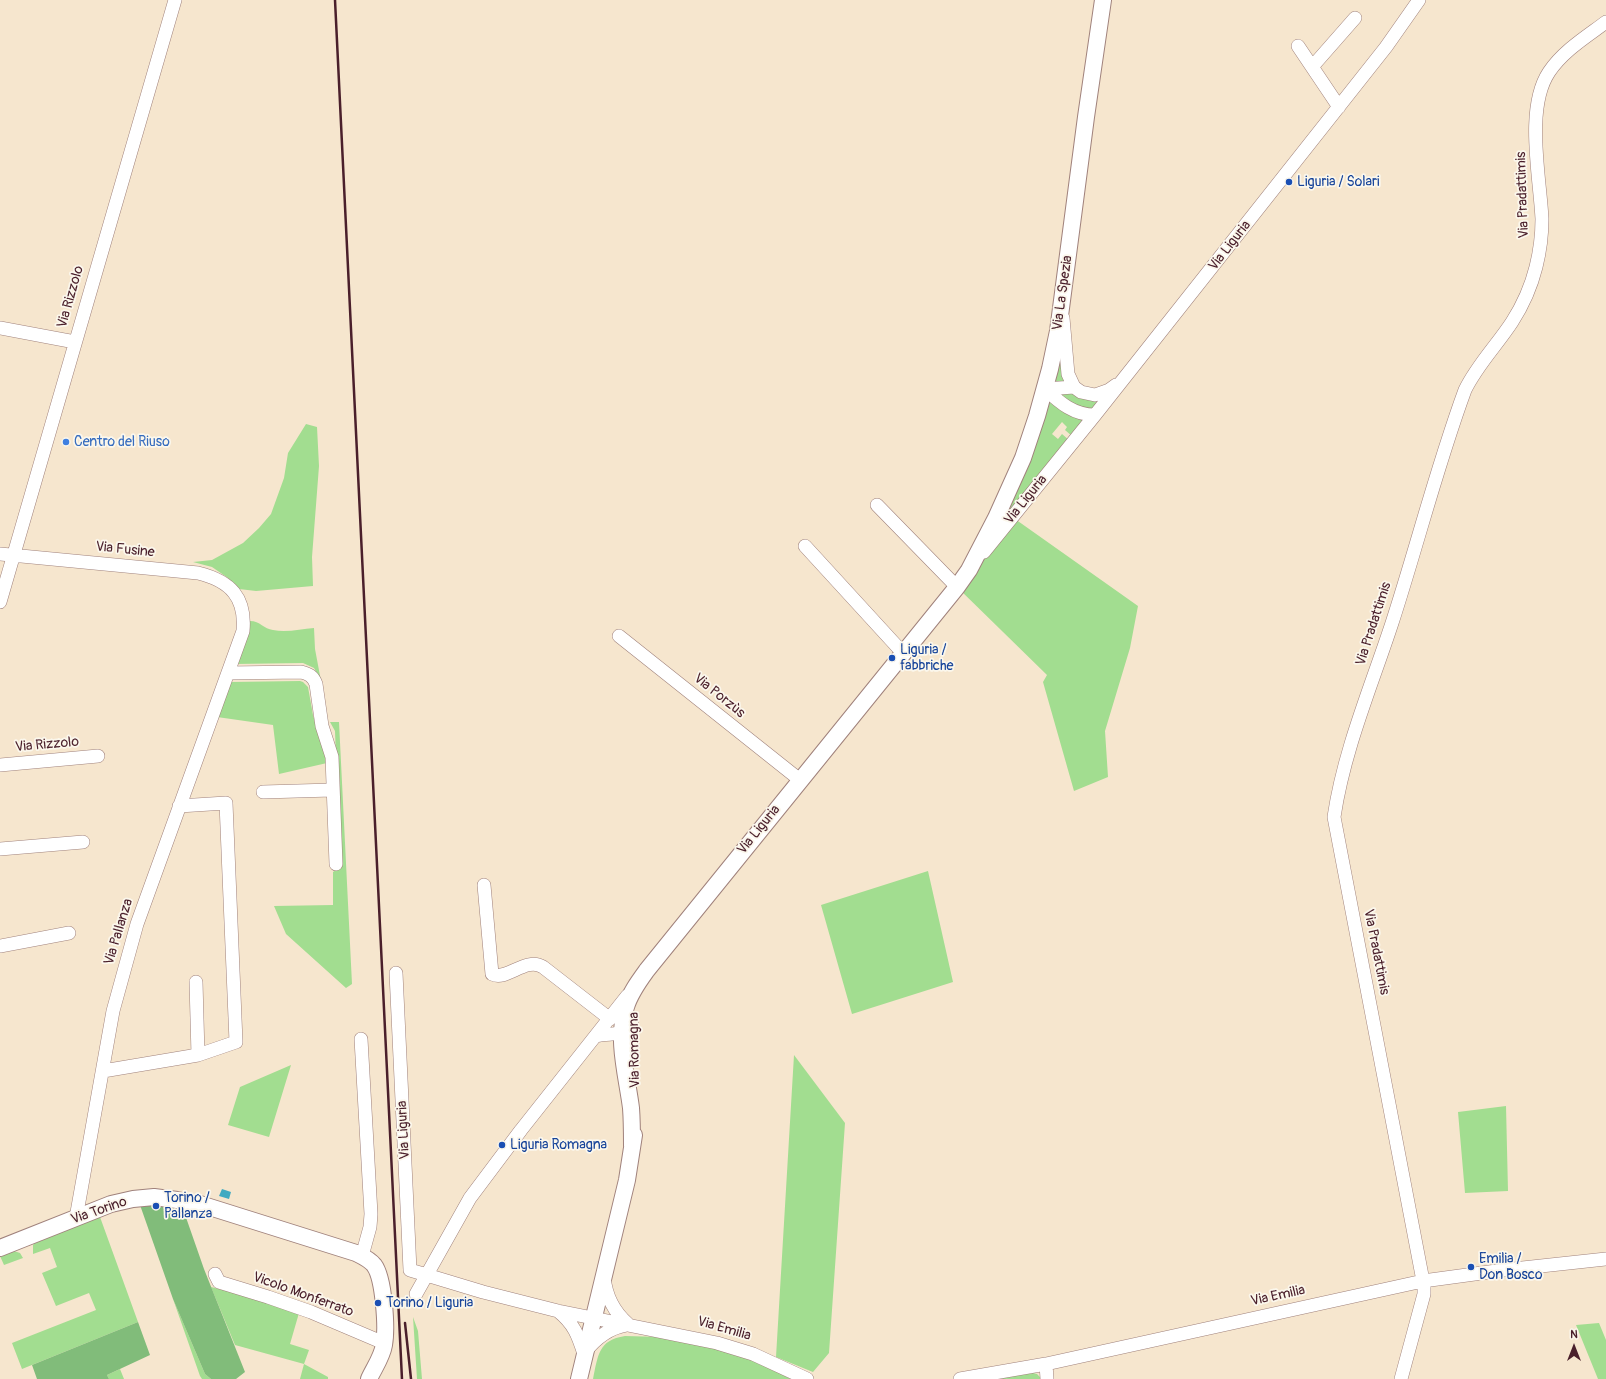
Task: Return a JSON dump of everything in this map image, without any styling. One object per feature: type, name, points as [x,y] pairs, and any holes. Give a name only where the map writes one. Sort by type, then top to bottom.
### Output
[{"type":"main road","name":"Via La Spezia","points":[[969,570],[996,518],[1023,458],[1045,389],[1055,350],[1103,0]]},
{"type":"main road","name":"Via Liguria","points":[[640,981],[800,780],[957,587],[969,570]]},
{"type":"main road","name":"Via Romagna","points":[[579,1379],[592,1318],[626,1180],[632,1146],[636,1116],[623,1018],[640,981]]},
{"type":"main road","name":"Via Torino","points":[[0,1248],[111,1204],[133,1199],[154,1197],[200,1204],[362,1256],[373,1264],[381,1281],[384,1343]]},
{"type":"main road","points":[[369,1379],[384,1343]]},
{"type":"street","name":"Via Rizzolo","points":[[0,602],[175,0]]},
{"type":"street","name":"Via Liguria","points":[[969,570],[1095,415],[1339,107],[1386,47],[1420,0]]},
{"type":"street","points":[[1312,67],[1355,18]]},
{"type":"street","name":"Via Pradattimis","points":[[1402,1379],[1424,1294],[1423,1281],[1334,817],[1338,790],[1348,752],[1392,623],[1465,390],[1476,370],[1511,322],[1522,304],[1533,279],[1541,245],[1542,220],[1536,129],[1537,101],[1541,87],[1549,72],[1562,57],[1606,22]]},
{"type":"street","points":[[1298,46],[1339,107]]},
{"type":"street","points":[[1062,307],[1068,374],[1074,387]]},
{"type":"street","points":[[0,328],[75,342]]},
{"type":"street","name":"Via Liguria","points":[[1045,389],[1074,387],[1081,392],[1095,395],[1109,390],[1119,383]]},
{"type":"street","points":[[1045,389],[1063,405],[1074,412],[1095,415]]},
{"type":"street","points":[[877,504],[957,587]]},
{"type":"street","points":[[805,546],[903,653]]},
{"type":"street","name":"Via Fusine","points":[[0,554],[13,554],[198,573],[208,575],[219,581],[239,599]]},
{"type":"street","name":"Via Pallanza","points":[[76,1218],[114,1011],[137,924],[243,632],[242,607],[239,599]]},
{"type":"street","name":"Via Porzùs","points":[[619,636],[800,780]]},
{"type":"street","points":[[228,673],[301,672],[308,674],[313,678],[316,684],[322,726],[332,757],[332,790],[336,864]]},
{"type":"street","name":"Via Rizzolo","points":[[0,765],[98,756]]},
{"type":"street","points":[[263,792],[332,790]]},
{"type":"street","points":[[102,1071],[198,1055],[236,1042],[226,803],[179,806]]},
{"type":"street","points":[[0,849],[83,842]]},
{"type":"street","points":[[484,885],[492,974],[501,975],[531,964],[538,964],[623,1018]]},
{"type":"street","points":[[0,946],[69,933]]},
{"type":"street","name":"Via Liguria","points":[[396,973],[410,1270],[426,1275]]},
{"type":"street","points":[[196,982],[198,1055]]},
{"type":"street","points":[[596,1036],[609,1033],[623,1018]]},
{"type":"street","points":[[416,1294],[470,1198],[521,1130],[596,1036],[623,1018]]},
{"type":"street","points":[[361,1039],[371,1214],[370,1227],[362,1256]]},
{"type":"street","name":"Via Emilia","points":[[960,1379],[1046,1364],[1423,1281],[1533,1266],[1606,1259]]},
{"type":"street","points":[[604,1271],[605,1283],[611,1303],[618,1314],[628,1324]]},
{"type":"street","name":"Vicolo Monferrato","points":[[215,1274],[219,1282],[311,1312],[384,1343]]},
{"type":"street","name":"Via Emilia","points":[[426,1275],[483,1292],[558,1311],[686,1335],[728,1346],[753,1354],[807,1379]]},
{"type":"street","points":[[558,1311],[571,1323],[578,1336],[584,1354]]},
{"type":"street","points":[[584,1354],[592,1344],[607,1332],[628,1324]]},
{"type":"street","points":[[1046,1364],[1047,1379]]},
{"type":"green space","points":[[1061,355],[1069,385],[1054,387]]},
{"type":"green space","points":[[1065,392],[1103,398],[1094,411],[1072,406],[1059,393]]},
{"type":"green space","points":[[1051,397],[1088,419],[1073,437],[1065,430],[1067,427],[1062,422],[1052,434],[1058,439],[1062,434],[1070,441],[998,531]]},
{"type":"green space","points":[[306,424],[317,427],[319,466],[312,557],[313,586],[256,591],[239,589],[228,578],[212,567],[193,562],[212,560],[243,543],[271,514],[284,478],[288,453]]},
{"type":"green space","points":[[1015,519],[1138,606],[1130,648],[1105,731],[1108,777],[1074,791],[1043,682],[1047,675],[957,587]]},
{"type":"green space","points":[[247,622],[257,622],[267,628],[278,631],[314,628],[315,649],[321,681],[314,668],[303,663],[235,664]]},
{"type":"green space","points":[[300,681],[308,687],[313,715],[327,763],[279,774],[273,725],[217,717],[230,682]]},
{"type":"green space","points":[[330,722],[339,722],[352,984],[346,988],[286,934],[274,906],[333,905],[333,872],[340,867],[335,731]]},
{"type":"green space","points":[[928,871],[953,982],[852,1014],[821,905]]},
{"type":"green space","points":[[794,1055],[845,1123],[829,1353],[813,1372],[776,1357]]},
{"type":"green space","points":[[291,1065],[269,1137],[228,1125],[240,1087]]},
{"type":"green space","points":[[1506,1106],[1508,1191],[1465,1193],[1458,1112]]},
{"type":"green space","points":[[153,1204],[182,1206],[204,1269],[245,1372],[236,1379],[211,1379],[205,1374],[173,1299],[140,1205]]},
{"type":"green space","points":[[100,1217],[138,1322],[22,1369],[12,1343],[96,1310],[89,1293],[56,1306],[42,1273],[57,1267],[50,1248],[33,1254],[33,1245],[37,1240]]},
{"type":"green space","points":[[14,1251],[20,1253],[23,1258],[4,1265],[0,1256]]},
{"type":"green space","points":[[211,1287],[268,1301],[299,1313],[290,1344],[309,1350],[304,1364],[235,1345]]},
{"type":"green space","points":[[173,1299],[205,1374],[211,1379],[202,1379],[200,1376]]},
{"type":"green space","points":[[413,1317],[418,1331],[422,1379],[417,1379]]},
{"type":"green space","points":[[138,1322],[150,1355],[107,1375],[109,1379],[37,1379],[32,1365]]},
{"type":"green space","points":[[1599,1323],[1606,1340],[1606,1379],[1598,1379],[1576,1325]]},
{"type":"green space","points":[[625,1336],[662,1337],[716,1347],[754,1360],[791,1379],[593,1379],[598,1356],[604,1345],[616,1338]]},
{"type":"green space","points":[[304,1364],[328,1377],[328,1379],[300,1379]]},
{"type":"green space","points":[[120,1369],[124,1379],[109,1379],[107,1375]]},
{"type":"green space","points":[[1033,1373],[1037,1374],[1042,1379],[992,1379]]},
{"type":"water","points":[[222,1189],[231,1192],[229,1199],[219,1196]]},
{"type":"railway","points":[[335,0],[402,1379]]},
{"type":"railway","points":[[405,1323],[411,1379]]},
{"type":"place","name":"Liguria / Solari","points":[[1289,182]]},
{"type":"place","name":"Centro del Riuso","points":[[66,442]]},
{"type":"place","name":"Liguria / fabbriche","points":[[892,658]]},
{"type":"place","name":"Liguria Romagna","points":[[502,1145]]},
{"type":"place","name":"Torino / Pallanza","points":[[156,1206]]},
{"type":"place","name":"Emilia / Don Bosco","points":[[1471,1267]]},
{"type":"place","name":"Torino / Liguria","points":[[378,1303]]}]
